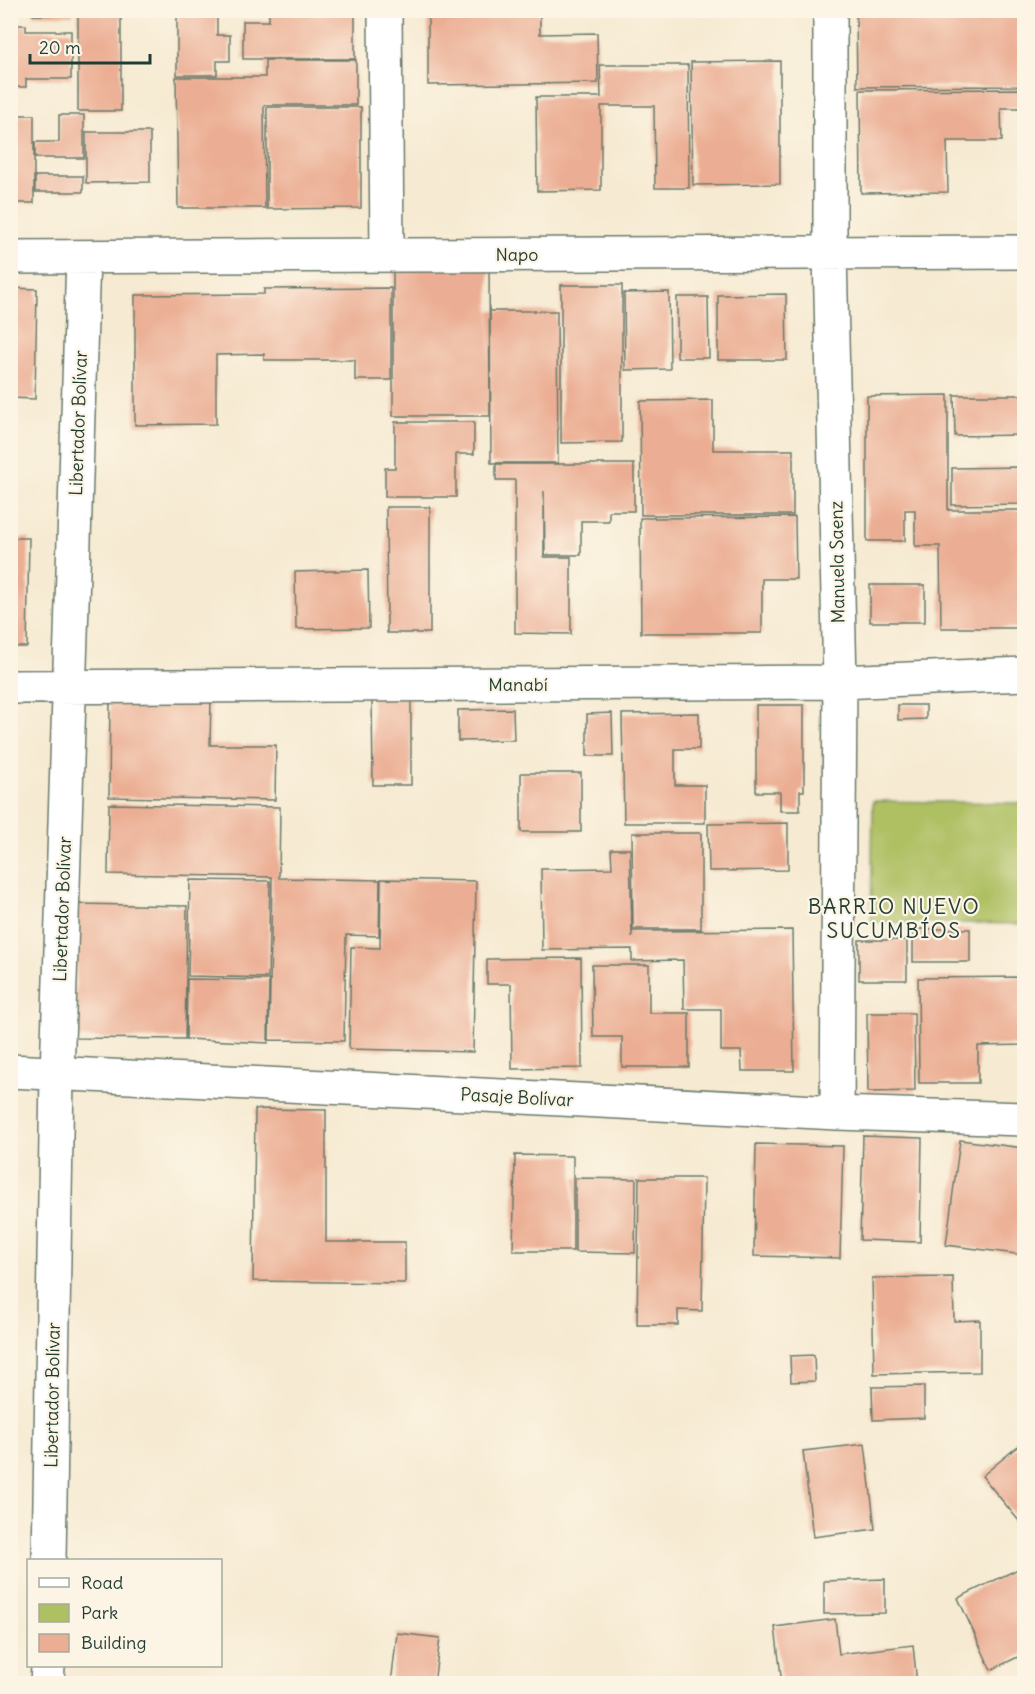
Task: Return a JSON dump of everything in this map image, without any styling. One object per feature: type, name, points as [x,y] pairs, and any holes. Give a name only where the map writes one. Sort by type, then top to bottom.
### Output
[{"type":"street","points":[[385,10],[387,255]]},
{"type":"street","name":"Manuela Saenz","points":[[830,10],[830,253],[840,682],[837,1113]]},
{"type":"street","name":"Napo","points":[[10,257],[1024,252]]},
{"type":"street","name":"Libertador Bolívar","points":[[49,1559],[57,1075],[83,257]]},
{"type":"street","name":"Manabí","points":[[10,687],[840,682],[1024,674]]},
{"type":"street","name":"Pasaje Bolívar","points":[[10,1071],[837,1113],[1024,1119]]},
{"type":"street","points":[[47,1683],[48,1667]]},
{"type":"green space","points":[[873,801],[1024,803],[1024,924],[871,922]]},
{"type":"building","points":[[33,10],[73,10],[73,15],[33,15]]},
{"type":"building","points":[[78,10],[121,10],[121,111],[78,111]]},
{"type":"building","points":[[134,10],[172,10],[172,13],[134,13]]},
{"type":"building","points":[[269,10],[355,10],[355,59],[243,59],[243,21],[269,21]]},
{"type":"building","points":[[428,10],[540,10],[540,34],[597,33],[598,83],[428,85]]},
{"type":"building","points":[[1024,11],[1024,86],[857,87],[856,12]]},
{"type":"building","points":[[177,12],[217,12],[217,35],[230,35],[230,61],[217,61],[217,75],[177,75]]},
{"type":"building","points":[[10,25],[26,25],[26,31],[71,31],[71,79],[26,79],[26,87],[10,87]]},
{"type":"building","points":[[265,60],[356,60],[356,105],[264,105],[265,208],[178,208],[176,77],[265,77]]},
{"type":"building","points":[[780,61],[780,184],[693,185],[691,62]]},
{"type":"building","points":[[600,65],[688,65],[689,188],[655,188],[654,106],[601,106],[601,190],[537,191],[536,97],[601,97]]},
{"type":"building","points":[[1024,89],[1024,108],[1001,108],[1002,141],[947,141],[948,192],[861,193],[860,90]]},
{"type":"building","points":[[267,107],[361,107],[361,208],[267,209]]},
{"type":"building","points":[[10,115],[34,115],[34,203],[10,203]]},
{"type":"building","points":[[59,115],[84,115],[84,158],[35,158],[35,142],[59,142]]},
{"type":"building","points":[[86,132],[150,132],[150,182],[86,183]]},
{"type":"building","points":[[35,176],[83,176],[83,192],[35,192]]},
{"type":"building","points":[[393,267],[489,267],[490,416],[393,416]]},
{"type":"building","points":[[561,285],[622,285],[622,442],[561,443]]},
{"type":"building","points":[[10,288],[37,289],[35,399],[10,398]]},
{"type":"building","points":[[391,288],[391,380],[355,380],[355,360],[264,360],[264,354],[216,355],[216,424],[135,425],[135,295],[264,294],[264,289]]},
{"type":"building","points":[[669,292],[670,369],[625,370],[624,293]]},
{"type":"building","points":[[786,294],[787,360],[718,360],[718,295]]},
{"type":"building","points":[[677,297],[708,297],[709,358],[677,358]]},
{"type":"building","points":[[490,311],[557,311],[558,463],[491,463]]},
{"type":"building","points":[[948,395],[948,510],[1024,510],[1024,628],[941,628],[940,546],[915,546],[915,510],[905,510],[905,541],[867,541],[867,396]]},
{"type":"building","points":[[954,395],[1024,395],[1024,435],[955,436]]},
{"type":"building","points":[[713,400],[713,450],[793,450],[793,515],[641,515],[640,401]]},
{"type":"building","points":[[395,422],[474,422],[474,454],[456,454],[456,497],[385,497],[385,468],[395,468]]},
{"type":"building","points":[[496,464],[634,464],[634,511],[609,511],[609,521],[581,521],[581,555],[545,555],[544,491],[544,557],[571,557],[571,634],[515,633],[515,480],[496,480]]},
{"type":"building","points":[[1024,467],[1024,504],[952,505],[952,468]]},
{"type":"building","points":[[386,507],[430,507],[430,633],[387,633]]},
{"type":"building","points":[[795,517],[796,579],[762,579],[762,633],[641,633],[640,518]]},
{"type":"building","points":[[10,538],[29,538],[27,647],[10,647]]},
{"type":"building","points":[[368,570],[369,628],[296,629],[295,572]]},
{"type":"building","points":[[870,585],[925,585],[925,622],[870,622]]},
{"type":"building","points":[[110,697],[211,698],[210,745],[276,745],[275,800],[109,797]]},
{"type":"building","points":[[372,697],[411,697],[411,785],[373,785]]},
{"type":"building","points":[[756,705],[804,705],[804,791],[800,791],[800,811],[780,811],[780,792],[756,792]]},
{"type":"building","points":[[898,705],[926,705],[926,719],[898,720]]},
{"type":"building","points":[[513,709],[514,740],[458,741],[458,710]]},
{"type":"building","points":[[612,713],[613,756],[587,756],[587,714]]},
{"type":"building","points":[[699,713],[699,749],[675,749],[675,785],[705,785],[705,823],[624,823],[622,714]]},
{"type":"building","points":[[521,773],[581,773],[581,832],[521,832]]},
{"type":"building","points":[[109,804],[280,807],[279,878],[380,880],[379,936],[346,935],[344,1041],[269,1040],[272,877],[108,874]]},
{"type":"building","points":[[788,823],[788,870],[709,871],[708,824]]},
{"type":"building","points":[[632,833],[701,833],[701,929],[633,929]]},
{"type":"building","points":[[611,849],[630,849],[632,938],[632,931],[792,930],[794,1071],[742,1071],[741,1051],[721,1051],[721,1009],[684,1009],[683,960],[632,961],[632,949],[542,950],[541,869],[612,868]]},
{"type":"building","points":[[381,879],[476,881],[473,1052],[349,1049],[351,947],[380,948]]},
{"type":"building","points":[[190,880],[270,881],[268,978],[188,976]]},
{"type":"building","points":[[77,904],[187,906],[185,1039],[75,1038]]},
{"type":"building","points":[[913,929],[970,929],[970,962],[913,962]]},
{"type":"building","points":[[859,940],[907,940],[907,980],[859,980]]},
{"type":"building","points":[[581,958],[582,1068],[512,1069],[511,984],[487,984],[487,959]]},
{"type":"building","points":[[592,965],[649,965],[649,1013],[689,1013],[689,1067],[622,1067],[622,1037],[593,1037]]},
{"type":"building","points":[[1024,977],[1024,1045],[978,1046],[978,1083],[919,1083],[918,978]]},
{"type":"building","points":[[187,979],[269,980],[268,1043],[186,1039]]},
{"type":"building","points":[[867,1013],[914,1013],[915,1091],[868,1092]]},
{"type":"building","points":[[255,1109],[326,1110],[326,1242],[405,1242],[405,1283],[253,1281]]},
{"type":"building","points":[[863,1136],[922,1138],[920,1242],[860,1240]]},
{"type":"building","points":[[960,1140],[1024,1148],[1024,1255],[946,1245]]},
{"type":"building","points":[[756,1144],[843,1146],[840,1258],[754,1256]]},
{"type":"building","points":[[515,1155],[573,1156],[573,1251],[513,1251]]},
{"type":"building","points":[[575,1178],[636,1179],[635,1253],[575,1252]]},
{"type":"building","points":[[639,1178],[704,1178],[702,1311],[678,1310],[678,1325],[637,1325]]},
{"type":"building","points":[[953,1277],[954,1321],[980,1320],[980,1372],[874,1374],[872,1278]]},
{"type":"building","points":[[814,1355],[815,1381],[791,1382],[790,1356]]},
{"type":"building","points":[[924,1386],[924,1418],[873,1420],[872,1387]]},
{"type":"building","points":[[865,1444],[875,1529],[813,1537],[803,1451]]},
{"type":"building","points":[[1018,1446],[1024,1453],[1024,1527],[982,1476]]},
{"type":"building","points":[[1022,1567],[1024,1573],[1024,1654],[991,1670],[958,1598]]},
{"type":"building","points":[[885,1579],[885,1613],[824,1614],[824,1581]]},
{"type":"building","points":[[835,1619],[839,1654],[913,1645],[917,1684],[782,1684],[775,1627]]},
{"type":"building","points":[[397,1633],[440,1638],[434,1684],[391,1684]]},
{"type":"district","name":"BARRIO NUEVO SUCUMBÍOS","points":[[894,918]]}]
